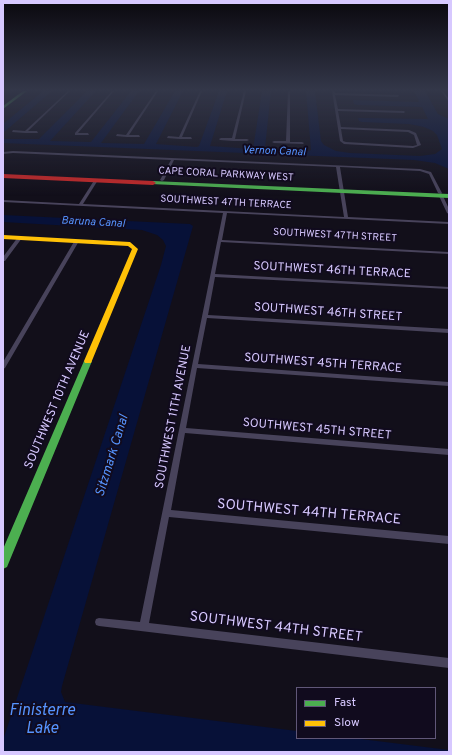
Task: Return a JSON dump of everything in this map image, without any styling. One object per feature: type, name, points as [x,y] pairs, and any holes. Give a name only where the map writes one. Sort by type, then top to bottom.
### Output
[{"type":"main road","name":"CAPE CORAL PARKWAY WEST","points":[[3,175],[445,195]]},
{"type":"main road","name":"CAPE CORAL PARKWAY WEST","points":[[3,175],[114,181],[212,183],[342,190]]},
{"type":"main road","points":[[3,237],[77,241]]},
{"type":"main road","name":"SOUTHWEST 10TH AVENUE","points":[[3,563],[135,249],[134,247],[126,244],[77,241]]},
{"type":"street","points":[[25,132],[31,126]]},
{"type":"street","points":[[83,126],[76,134],[88,134]]},
{"type":"street","points":[[127,136],[134,126]]},
{"type":"street","points":[[180,138],[185,126]]},
{"type":"street","points":[[233,140],[236,126]]},
{"type":"street","points":[[288,126],[288,142]]},
{"type":"street","points":[[340,128],[412,132],[418,146],[345,143],[342,141],[340,128]]},
{"type":"street","points":[[13,131],[37,132]]},
{"type":"street","points":[[117,135],[139,136]]},
{"type":"street","points":[[168,137],[191,138]]},
{"type":"street","points":[[221,139],[247,140]]},
{"type":"street","points":[[274,142],[302,143]]},
{"type":"street","points":[[3,153],[420,170],[428,172],[445,195],[449,213]]},
{"type":"street","points":[[164,182],[173,159]]},
{"type":"street","points":[[338,166],[346,218]]},
{"type":"street","points":[[80,205],[96,180]]},
{"type":"street","name":"SOUTHWEST 47TH TERRACE","points":[[3,201],[449,223]]},
{"type":"street","name":"SOUTHWEST 11TH AVENUE","points":[[144,627],[225,212]]},
{"type":"street","points":[[3,260],[20,238]]},
{"type":"street","points":[[3,367],[77,241]]},
{"type":"street","name":"SOUTHWEST 47TH STREET","points":[[220,241],[449,253]]},
{"type":"street","name":"SOUTHWEST 46TH TERRACE","points":[[213,275],[449,288]]},
{"type":"street","name":"SOUTHWEST 46TH STREET","points":[[205,316],[449,331]]},
{"type":"street","name":"SOUTHWEST 45TH TERRACE","points":[[195,366],[449,384]]},
{"type":"street","name":"SOUTHWEST 45TH STREET","points":[[183,430],[449,452]]},
{"type":"street","name":"SOUTHWEST 44TH TERRACE","points":[[166,513],[449,540]]},
{"type":"street","name":"SOUTHWEST 44TH STREET","points":[[99,622],[449,663]]},
{"type":"water","points":[[3,126],[11,126],[3,133]]},
{"type":"water","name":"Vernon Canal","points":[[52,126],[64,126],[50,141],[91,142],[103,126],[113,126],[101,143],[144,144],[154,126],[165,126],[156,144],[197,147],[199,146],[206,126],[216,126],[210,146],[253,149],[257,126],[267,126],[265,148],[308,151],[311,150],[309,126],[319,126],[321,141],[324,145],[336,151],[420,156],[435,154],[442,149],[437,135],[433,131],[420,126],[449,126],[449,169],[435,163],[414,160],[3,143],[3,139],[39,139]]},
{"type":"water","points":[[3,215],[190,224],[193,226],[62,686],[61,692],[65,702],[296,731],[296,739],[361,739],[449,750],[449,752],[3,752],[3,740],[161,265],[166,246],[163,240],[157,235],[142,230],[3,222]]},
{"type":"traffic: fast","points":[[153,183],[449,196]]},
{"type":"traffic: fast","points":[[3,563],[88,361]]},
{"type":"traffic: slow","points":[[3,237],[130,244],[135,249],[88,361]]},
{"type":"traffic: jam","points":[[3,176],[153,183]]},
{"type":"water label","name":"Baruna Canal","points":[[93,223]]},
{"type":"water label","name":"Sitzmark Canal","points":[[113,456]]},
{"type":"water label","name":"Finisterre Lake","points":[[42,721]]}]
